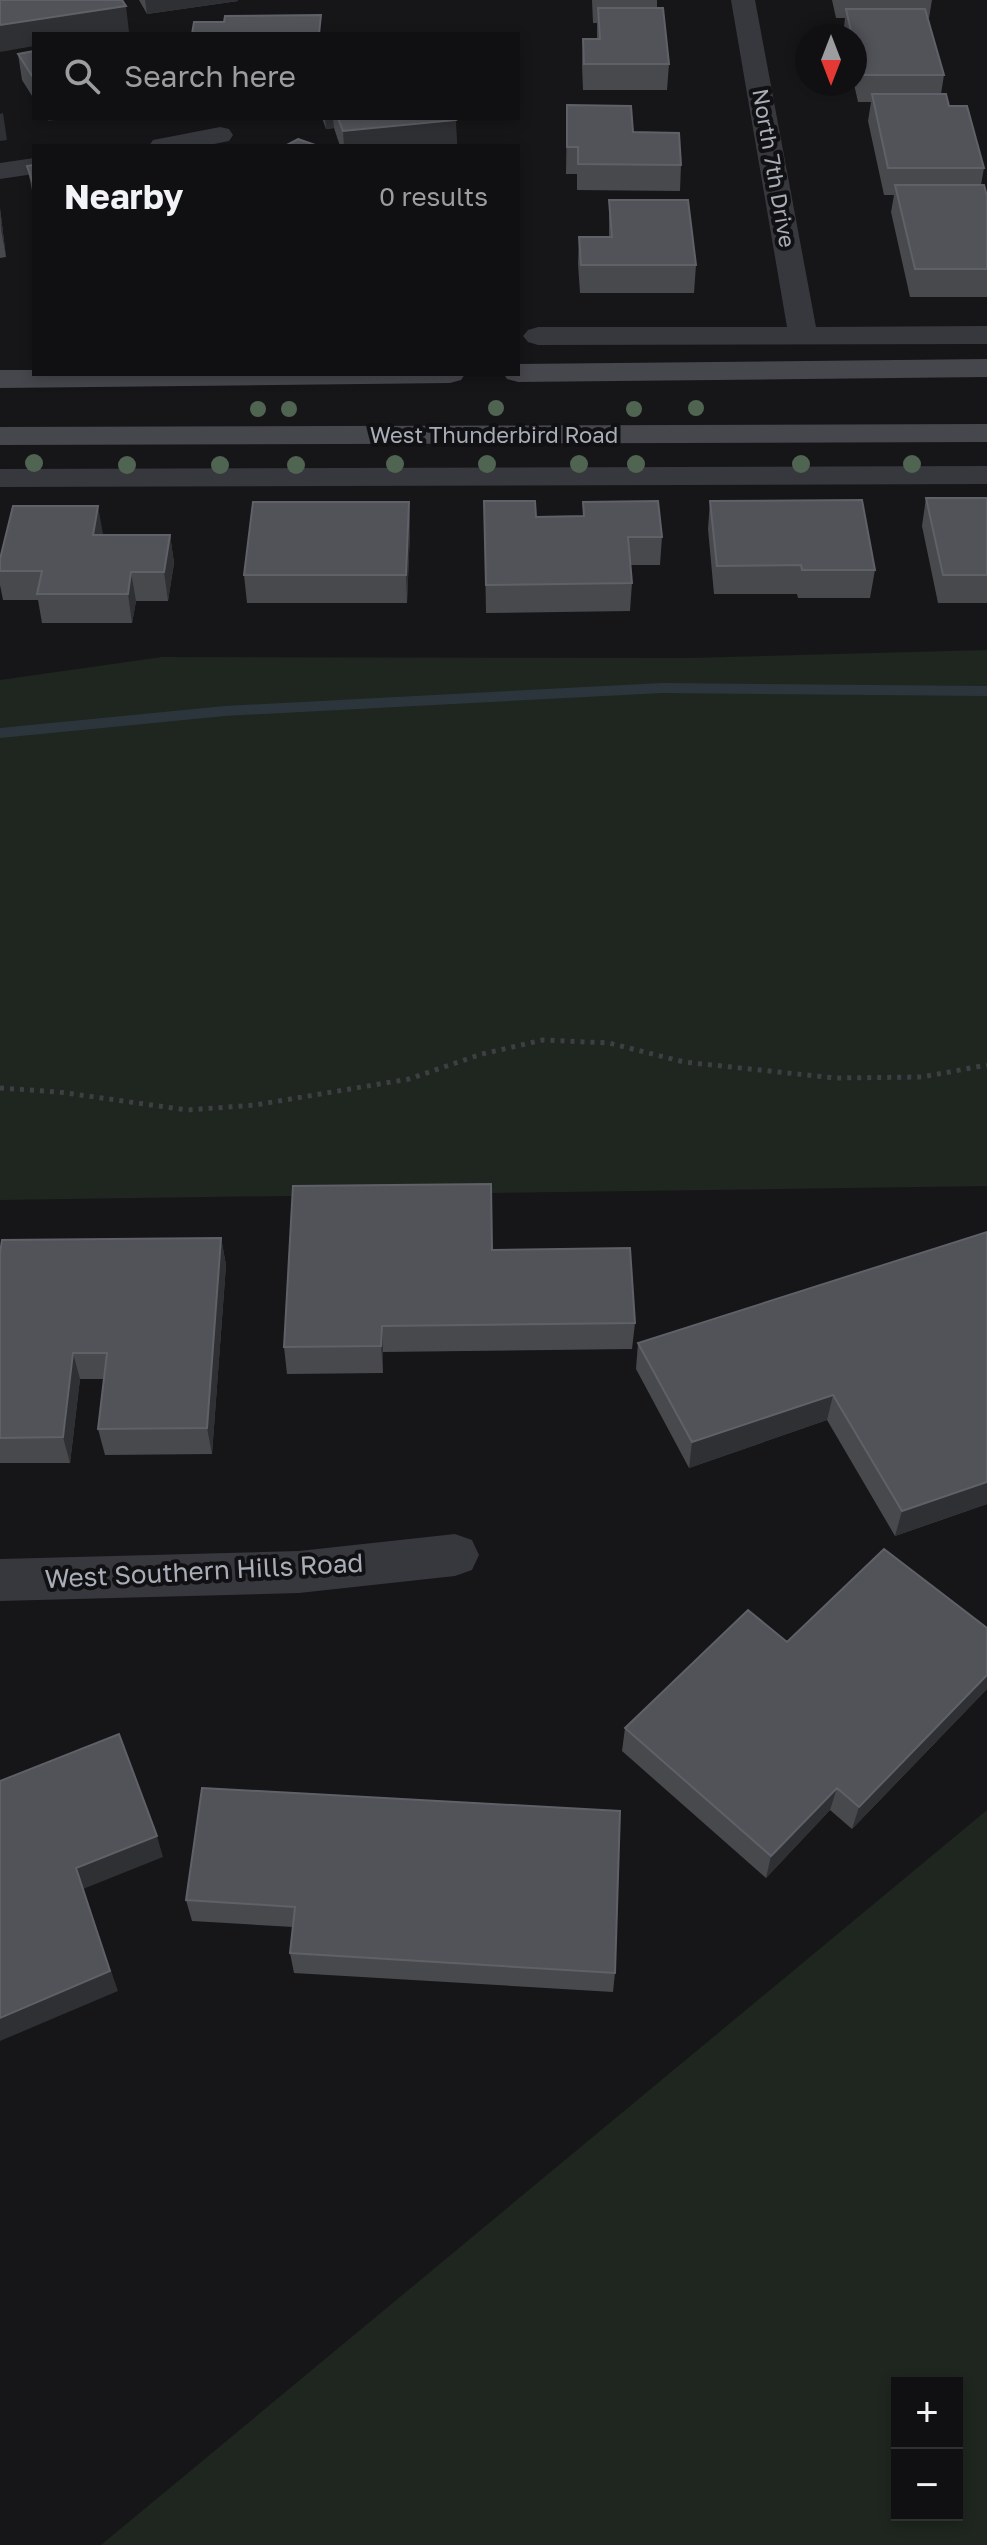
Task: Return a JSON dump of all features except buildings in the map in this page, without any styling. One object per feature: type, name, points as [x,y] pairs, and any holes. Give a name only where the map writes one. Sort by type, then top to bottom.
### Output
[{"type":"main road","points":[[520,373],[987,368]]},
{"type":"main road","points":[[0,379],[270,376]]},
{"type":"main road","name":"West Thunderbird Road","points":[[0,436],[987,433]]},
{"type":"street","name":"North 7th Drive","points":[[743,0],[803,336]]},
{"type":"street","points":[[173,144],[220,135]]},
{"type":"street","points":[[0,171],[32,166]]},
{"type":"street","points":[[538,336],[987,335]]},
{"type":"street","name":"West Thunderbird Road","points":[[0,478],[987,475]]},
{"type":"street","name":"West Southern Hills Road","points":[[0,1580],[299,1572],[455,1555]]},
{"type":"path","points":[[0,1088],[59,1092],[187,1110],[255,1105],[409,1079],[482,1054],[543,1040],[609,1043],[684,1062],[835,1078],[922,1077],[987,1065]]},
{"type":"shaded area","points":[[987,650],[987,1186],[0,1200],[0,680],[162,657],[688,658]]},
{"type":"shaded area","points":[[987,1810],[987,2545],[101,2545]]},
{"type":"waterway","points":[[0,733],[225,711],[662,688],[987,691]]}]
